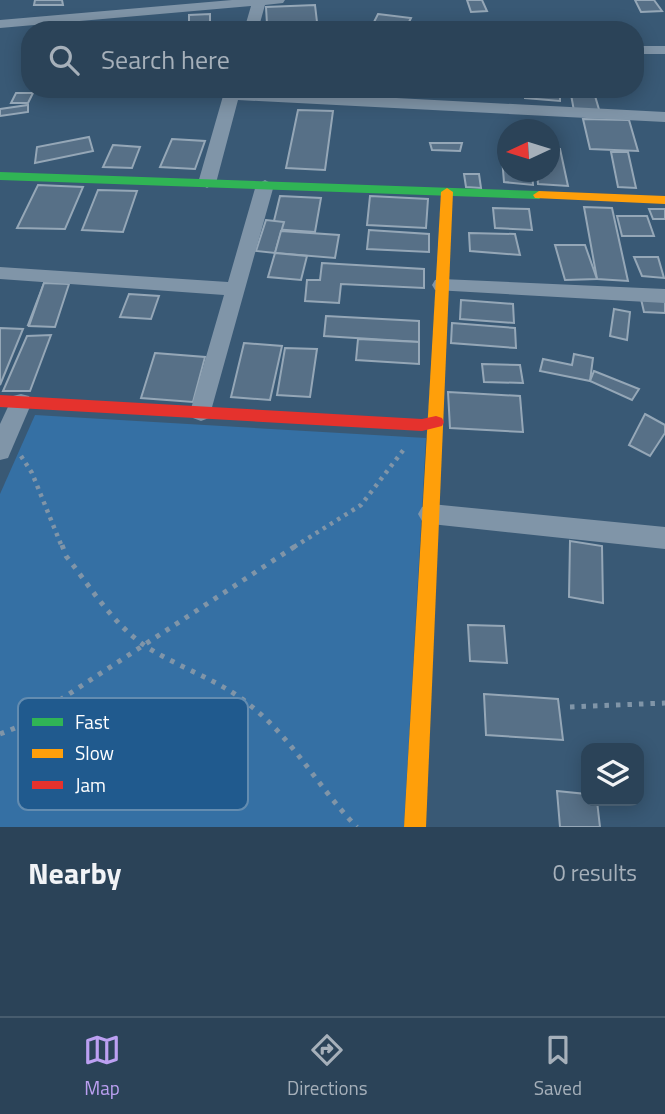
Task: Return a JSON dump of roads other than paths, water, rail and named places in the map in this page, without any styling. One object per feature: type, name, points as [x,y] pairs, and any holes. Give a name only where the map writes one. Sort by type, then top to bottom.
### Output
[{"type":"street","points":[[105,0],[109,15]]},
{"type":"street","points":[[36,21],[278,0]]},
{"type":"street","points":[[254,21],[260,1]]},
{"type":"street","points":[[0,24],[21,22]]},
{"type":"street","points":[[644,50],[665,50]]},
{"type":"street","points":[[207,183],[230,98]]},
{"type":"street","points":[[336,98],[665,117]]},
{"type":"street","points":[[0,176],[665,200]]},
{"type":"street","points":[[201,412],[265,185]]},
{"type":"street","points":[[415,827],[431,514],[429,423],[442,285],[447,192]]},
{"type":"street","points":[[0,273],[236,289]]},
{"type":"street","points":[[442,285],[665,296]]},
{"type":"street","points":[[4,442],[11,401],[429,423]]},
{"type":"street","points":[[431,514],[665,537]]}]
